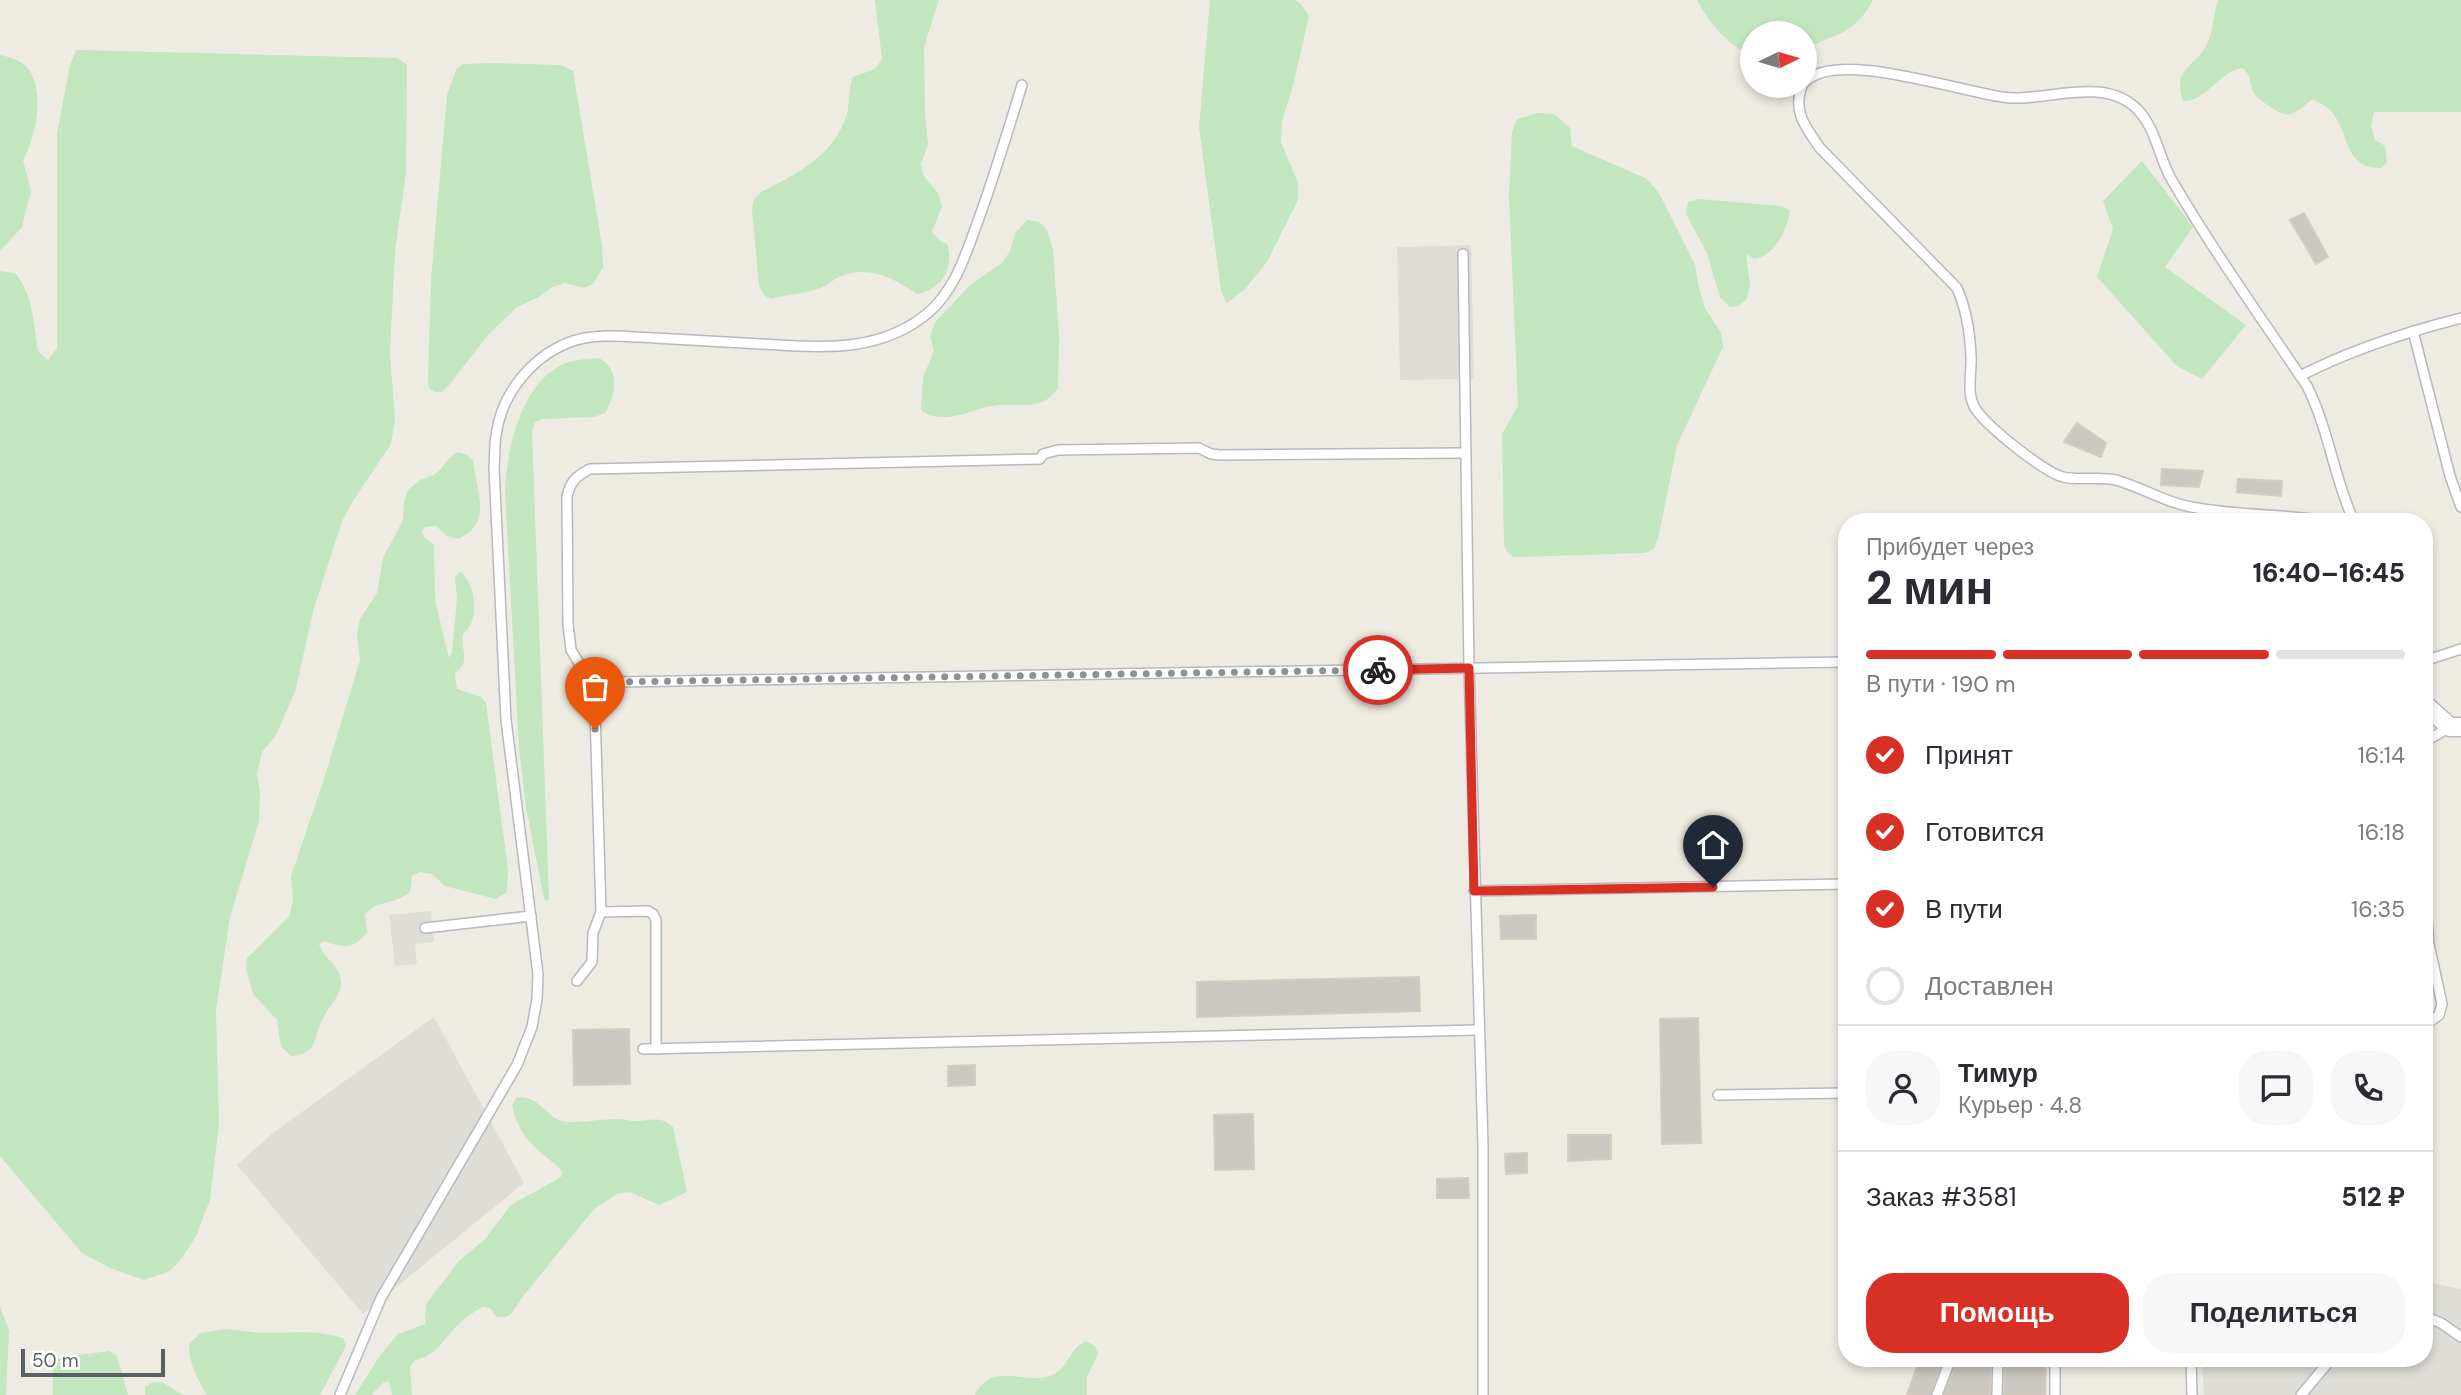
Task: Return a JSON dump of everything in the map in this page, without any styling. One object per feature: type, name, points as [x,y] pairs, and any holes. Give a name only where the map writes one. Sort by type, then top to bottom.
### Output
[{"type":"street","points":[[2433,710],[2456,727]]},
{"type":"lane","points":[[1817,74],[1836,69],[1871,70],[2009,97],[2045,97],[2085,91],[2115,97],[2130,104],[2146,121],[2171,180],[2300,376],[2319,411],[2351,513]]},
{"type":"lane","points":[[340,1395],[380,1298],[517,1065],[532,1027],[537,999],[531,916],[506,720],[494,468],[496,436],[512,389],[542,357],[578,340],[602,336],[823,348],[862,345],[907,328],[929,312],[950,288],[964,259],[993,179],[1022,85]]},
{"type":"lane","points":[[1797,98],[1798,111],[1806,129],[1820,148],[1957,288],[1965,306],[1969,327],[1970,391],[1974,406],[1987,424],[2052,473],[2065,477],[2113,480],[2196,508],[2261,513]]},
{"type":"lane","points":[[1463,254],[1469,668],[1483,1146],[1483,1395]]},
{"type":"lane","points":[[2300,376],[2413,331],[2461,318]]},
{"type":"lane","points":[[2413,331],[2449,476],[2461,508]]},
{"type":"lane","points":[[1465,453],[1220,455],[1199,448],[1058,450],[1044,454],[1040,459],[590,469],[574,479],[566,498],[568,624],[571,650],[584,671],[594,677],[618,682],[1838,662]]},
{"type":"lane","points":[[2433,658],[2461,649]]},
{"type":"lane","points":[[577,981],[592,962],[594,925],[601,912],[594,677]]},
{"type":"lane","points":[[2433,738],[2456,727]]},
{"type":"lane","points":[[1474,891],[1838,884]]},
{"type":"lane","points":[[601,912],[648,911],[656,920],[656,1049]]},
{"type":"lane","points":[[425,928],[531,916]]},
{"type":"lane","points":[[2433,962],[2442,1004],[2439,1015],[2433,1019]]},
{"type":"lane","points":[[643,1049],[1478,1030]]},
{"type":"lane","points":[[1717,1095],[1838,1093]]},
{"type":"lane","points":[[2433,1320],[2461,1337]]},
{"type":"lane","points":[[1937,1395],[1948,1367]]},
{"type":"lane","points":[[1997,1395],[1998,1367]]},
{"type":"lane","points":[[2055,1367],[2055,1395]]},
{"type":"lane","points":[[2191,1367],[2192,1395]]},
{"type":"lane","points":[[2301,1395],[2324,1367]]},
{"type":"shaded area","points":[[1471,245],[1474,379],[1400,380],[1397,247]]},
{"type":"shaded area","points":[[431,911],[434,942],[415,944],[417,964],[395,966],[389,915]]},
{"type":"shaded area","points":[[434,1017],[524,1183],[363,1314],[237,1165],[274,1132]]},
{"type":"shaded area","points":[[2433,1281],[2461,1289],[2461,1395],[2204,1395],[2202,1367],[2433,1367]]},
{"type":"green space","points":[[875,0],[939,0],[924,50],[928,144],[921,164],[923,175],[938,193],[942,206],[932,232],[947,244],[947,269],[933,288],[917,294],[890,278],[860,272],[839,277],[814,290],[771,299],[765,296],[759,286],[752,209],[754,199],[761,192],[810,164],[821,155],[838,133],[847,115],[853,77],[875,69],[882,59]]},
{"type":"green space","points":[[1210,0],[1294,0],[1300,3],[1309,16],[1282,121],[1281,142],[1298,183],[1298,200],[1267,262],[1244,290],[1227,303],[1221,291],[1199,127]]},
{"type":"green space","points":[[1697,0],[1873,0],[1852,26],[1817,44],[1817,21],[1740,21],[1740,49],[1720,33]]},
{"type":"green space","points":[[2218,0],[2461,0],[2461,112],[2374,112],[2371,126],[2375,140],[2385,146],[2387,162],[2381,168],[2366,166],[2357,159],[2350,150],[2335,116],[2326,106],[2312,100],[2293,113],[2278,112],[2256,95],[2243,68],[2227,74],[2192,100],[2183,101],[2180,81],[2186,69],[2207,44]]},
{"type":"green space","points":[[76,50],[397,58],[407,65],[406,173],[395,251],[390,353],[395,419],[391,444],[342,521],[314,608],[295,692],[275,737],[262,752],[257,774],[260,793],[259,821],[230,917],[216,1010],[219,1124],[210,1200],[196,1236],[182,1258],[170,1271],[144,1280],[110,1268],[82,1253],[0,1156],[0,271],[15,273],[26,290],[38,351],[48,360],[57,348],[57,133],[70,65]]},
{"type":"green space","points":[[0,55],[20,62],[29,70],[37,91],[38,103],[32,140],[23,160],[31,191],[22,227],[0,251]]},
{"type":"green space","points":[[464,64],[560,65],[573,71],[602,245],[603,267],[593,284],[583,288],[565,283],[552,287],[539,297],[517,307],[488,335],[449,385],[442,392],[435,392],[429,388],[428,381],[431,278],[447,95],[457,68]]},
{"type":"green space","points":[[1538,113],[1554,114],[1570,128],[1572,146],[1647,179],[1659,193],[1695,265],[1705,308],[1721,333],[1723,347],[1677,445],[1658,539],[1654,548],[1646,553],[1514,557],[1507,552],[1504,545],[1502,434],[1518,406],[1509,196],[1512,132],[1517,119]]},
{"type":"green space","points":[[2142,161],[2193,227],[2165,267],[2246,325],[2202,379],[2177,366],[2097,277],[2113,229],[2103,201]]},
{"type":"green space","points":[[1699,199],[1781,206],[1790,210],[1783,233],[1768,253],[1754,259],[1746,254],[1750,285],[1747,299],[1738,306],[1730,307],[1720,297],[1707,253],[1686,214],[1688,202]]},
{"type":"green space","points":[[1027,220],[1039,222],[1047,230],[1053,250],[1059,335],[1058,388],[1049,398],[1037,404],[999,405],[949,417],[930,415],[921,410],[923,378],[934,350],[930,336],[935,322],[970,285],[1002,263],[1010,251],[1015,233]]},
{"type":"green space","points":[[599,358],[610,368],[614,383],[612,399],[605,413],[594,417],[543,419],[535,422],[532,431],[547,901],[544,899],[526,807],[519,748],[506,474],[518,421],[535,388],[561,365],[575,360]]},
{"type":"green space","points":[[458,452],[473,460],[480,506],[476,524],[458,539],[447,536],[436,526],[422,530],[424,537],[434,545],[435,600],[449,658],[452,652],[457,599],[455,577],[460,572],[466,577],[473,593],[472,621],[462,640],[464,660],[455,673],[457,689],[481,697],[486,703],[508,870],[507,892],[496,899],[445,886],[432,874],[420,872],[412,876],[410,892],[399,899],[376,906],[365,914],[367,932],[358,942],[348,946],[324,941],[319,944],[338,971],[341,987],[323,1017],[311,1048],[291,1056],[281,1046],[277,1020],[253,994],[246,969],[247,958],[289,917],[293,900],[291,876],[360,660],[357,634],[360,619],[377,593],[383,558],[403,520],[408,490],[420,480],[432,476]]},
{"type":"green space","points":[[517,1097],[533,1101],[561,1121],[619,1119],[658,1120],[668,1123],[673,1127],[687,1192],[659,1205],[630,1192],[617,1194],[594,1209],[511,1314],[496,1317],[490,1308],[483,1307],[463,1320],[430,1354],[414,1361],[410,1368],[412,1395],[392,1395],[389,1381],[383,1383],[371,1395],[355,1395],[381,1354],[398,1334],[425,1324],[426,1304],[459,1261],[485,1239],[511,1205],[561,1177],[563,1171],[531,1143],[520,1127],[512,1105]]},
{"type":"green space","points":[[0,1307],[9,1331],[6,1395],[0,1395]]},
{"type":"green space","points":[[225,1329],[263,1333],[326,1334],[343,1338],[346,1346],[320,1395],[207,1395],[194,1371],[189,1344],[200,1333]]},
{"type":"green space","points":[[1086,1341],[1095,1346],[1098,1354],[1087,1377],[1087,1395],[975,1395],[982,1385],[999,1376],[1050,1376],[1061,1369],[1080,1344]]},
{"type":"green space","points":[[109,1351],[117,1356],[128,1395],[53,1395],[53,1366],[57,1358]]},
{"type":"green space","points":[[162,1382],[183,1395],[145,1395],[145,1387],[151,1383]]},
{"type":"building","points":[[2304,213],[2328,257],[2316,264],[2290,220]]},
{"type":"building","points":[[2077,423],[2106,443],[2101,457],[2064,442]]},
{"type":"building","points":[[2162,469],[2203,471],[2199,487],[2161,485]]},
{"type":"building","points":[[2238,479],[2282,481],[2281,496],[2237,492]]},
{"type":"building","points":[[1536,915],[1536,939],[1501,939],[1500,916]]},
{"type":"building","points":[[1419,977],[1420,1011],[1197,1017],[1197,982]]},
{"type":"building","points":[[1698,1018],[1701,1143],[1662,1144],[1660,1019]]},
{"type":"building","points":[[629,1029],[630,1084],[574,1085],[573,1030]]},
{"type":"building","points":[[975,1065],[975,1085],[948,1086],[948,1066]]},
{"type":"building","points":[[1253,1114],[1254,1169],[1215,1170],[1214,1115]]},
{"type":"building","points":[[1568,1135],[1611,1135],[1611,1159],[1568,1161]]},
{"type":"building","points":[[1527,1153],[1527,1173],[1506,1174],[1505,1154]]},
{"type":"building","points":[[1468,1178],[1469,1198],[1437,1198],[1437,1179]]},
{"type":"building","points":[[1917,1367],[1941,1367],[1930,1395],[1907,1395]]},
{"type":"building","points":[[1955,1367],[1991,1367],[1990,1395],[1944,1395]]},
{"type":"building","points":[[2005,1367],[2046,1367],[2045,1395],[2004,1395]]},
{"type":"way so far","points":[[595,729],[594,677],[618,682],[1378,670]]},
{"type":"route","points":[[1378,670],[1469,668],[1474,891],[1713,887]]}]
